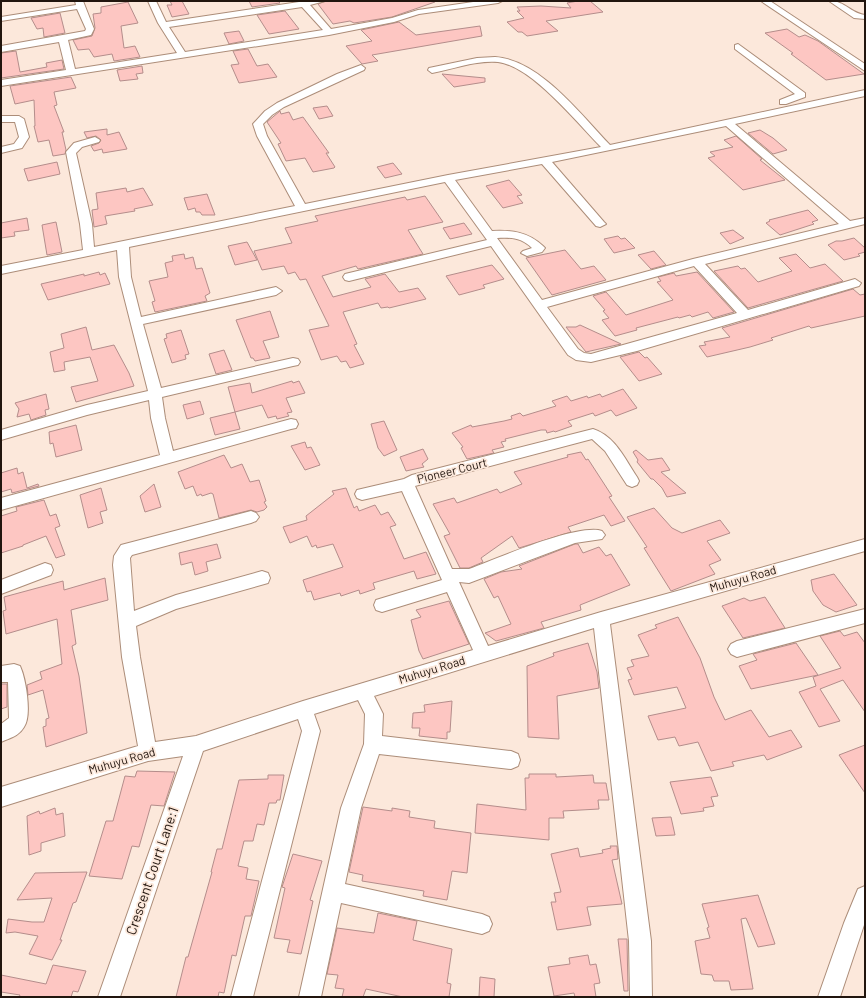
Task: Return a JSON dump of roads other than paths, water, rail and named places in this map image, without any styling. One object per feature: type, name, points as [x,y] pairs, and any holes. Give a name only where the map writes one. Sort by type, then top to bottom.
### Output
[{"type":"street","points":[[152,1],[164,25],[183,54]]},
{"type":"street","points":[[164,25],[303,2],[321,1]]},
{"type":"street","points":[[1,83],[329,32],[394,20],[418,12],[498,1]]},
{"type":"street","points":[[765,1],[865,68]]},
{"type":"street","points":[[833,1],[857,16],[865,17]]},
{"type":"street","points":[[303,2],[329,32]]},
{"type":"street","points":[[1,19],[80,3],[90,29],[88,33],[63,39],[1,49]]},
{"type":"street","points":[[63,39],[71,73]]},
{"type":"street","points":[[738,47],[802,95],[801,97],[743,110]]},
{"type":"street","points":[[432,70],[495,60],[520,66],[537,77],[608,149]]},
{"type":"street","points":[[302,209],[262,136],[258,124],[263,116],[283,103],[342,75],[361,68]]},
{"type":"street","points":[[1,270],[448,178],[608,149],[727,122],[865,94]]},
{"type":"street","points":[[780,102],[790,109]]},
{"type":"street","points":[[1,119],[19,119],[24,137],[18,146],[1,150]]},
{"type":"street","points":[[727,122],[847,225]]},
{"type":"street","points":[[89,252],[86,224],[71,152],[78,145],[95,140]]},
{"type":"street","points":[[544,160],[600,224]]},
{"type":"street","points":[[448,178],[573,352],[581,357],[591,358],[632,348],[855,283]]},
{"type":"street","points":[[539,305],[697,262],[865,221]]},
{"type":"street","points":[[349,277],[507,233],[523,236],[539,248],[538,250],[527,253]]},
{"type":"street","points":[[122,246],[125,277],[156,395],[158,418],[168,459]]},
{"type":"street","points":[[697,262],[745,315]]},
{"type":"street","points":[[136,322],[276,291]]},
{"type":"street","points":[[1,435],[87,410],[293,362]]},
{"type":"street","points":[[1,504],[291,424]]},
{"type":"street","name":"Pioneer Court","points":[[483,654],[408,488],[408,484],[412,481],[593,434],[599,436],[606,442],[632,481]]},
{"type":"street","points":[[362,494],[408,484]]},
{"type":"street","points":[[148,752],[131,657],[121,565],[122,556],[128,550],[251,518]]},
{"type":"street","points":[[382,605],[449,579],[469,576],[574,537],[597,535]]},
{"type":"street","name":"Muhuyu Road","points":[[1,797],[148,752],[196,745],[303,709],[483,654],[601,619],[865,545]]},
{"type":"street","points":[[1,587],[45,570]]},
{"type":"street","points":[[128,622],[142,614],[262,578]]},
{"type":"street","points":[[737,649],[865,616]]},
{"type":"street","points":[[601,619],[640,941],[641,997]]},
{"type":"street","points":[[1,674],[14,672],[17,682],[18,721],[11,729],[1,733]]},
{"type":"street","points":[[310,997],[351,808],[373,744],[374,714],[363,691]]},
{"type":"street","points":[[242,997],[311,731],[303,709]]},
{"type":"street","points":[[373,744],[511,760]]},
{"type":"street","name":"Crescent Court Lane:1","points":[[109,997],[196,745]]},
{"type":"street","points":[[332,891],[482,924]]},
{"type":"street","points":[[829,997],[859,925],[865,896]]}]
